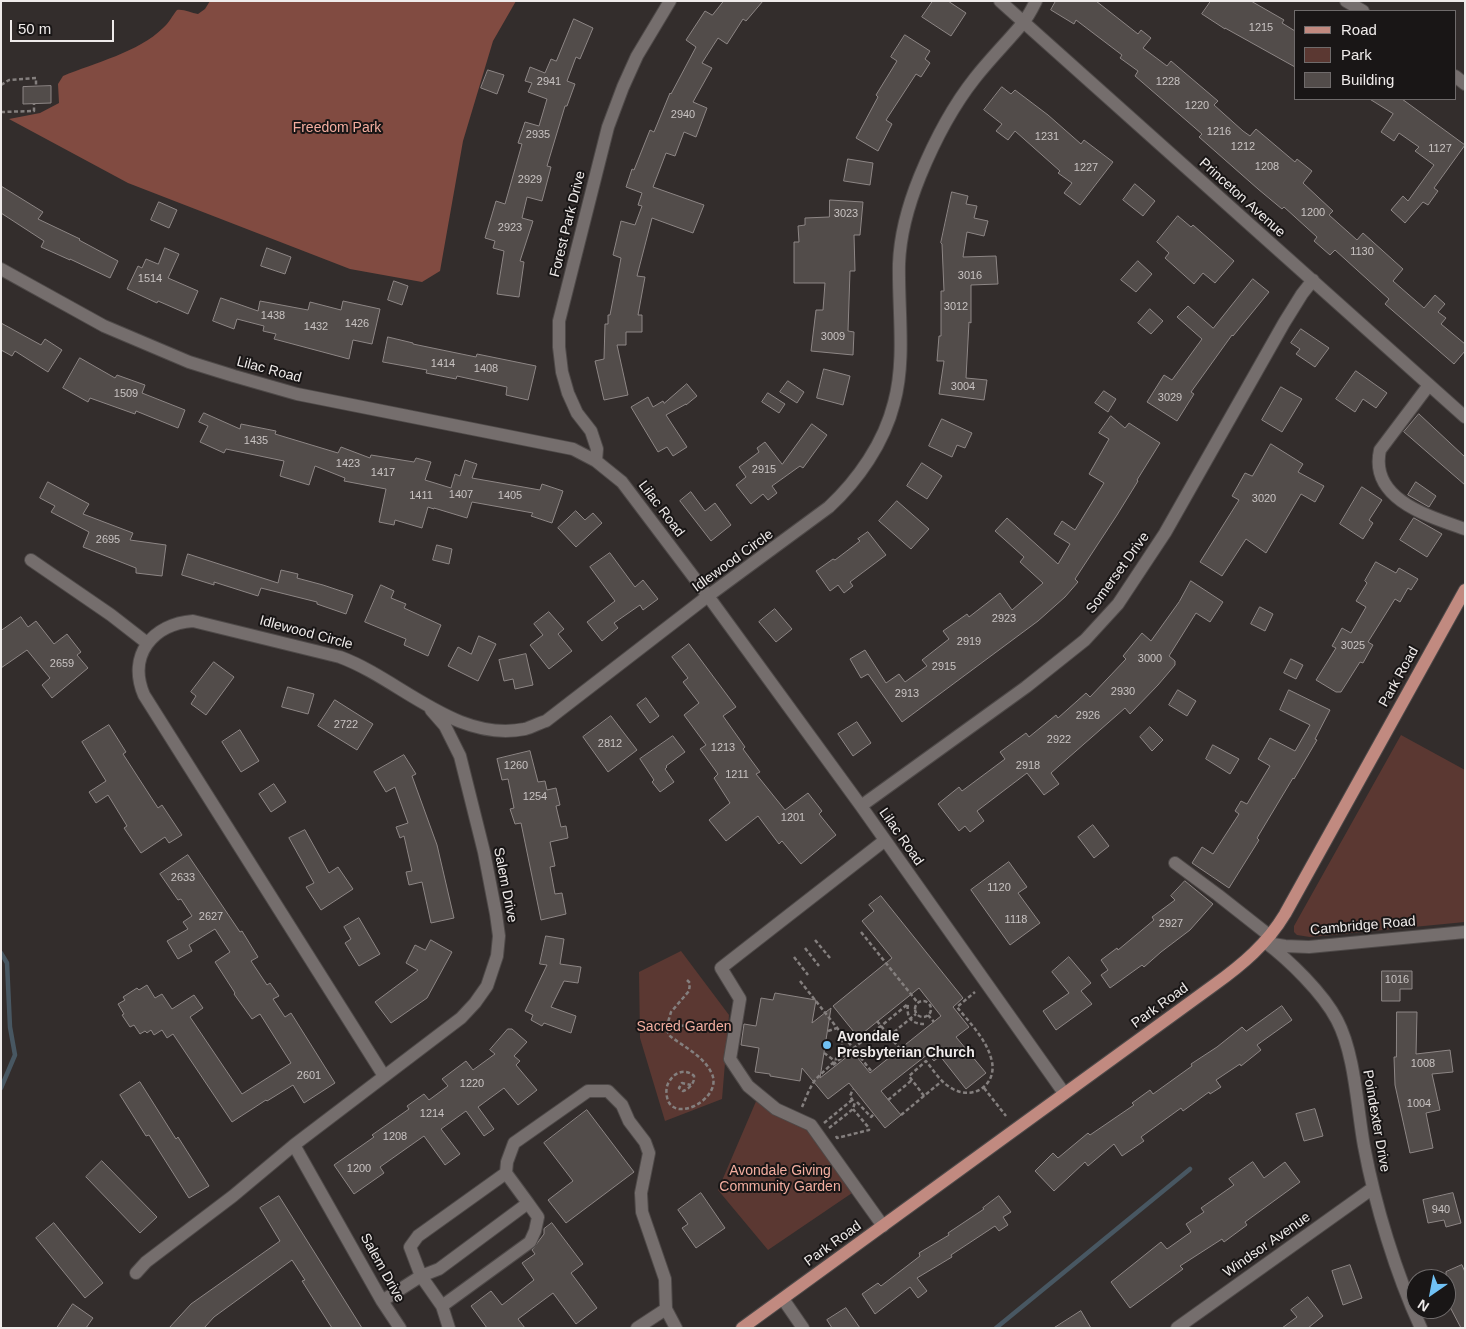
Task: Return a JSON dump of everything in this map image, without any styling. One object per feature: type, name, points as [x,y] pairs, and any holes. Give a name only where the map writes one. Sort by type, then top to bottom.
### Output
[{"type":"main road","name":"Park Road","points":[[742,1328],[1234,971],[1267,939],[1285,914],[1464,592]]},
{"type":"street","name":"Forest Park Drive","points":[[596,461],[598,449],[591,431],[577,413],[562,372],[559,347],[559,321],[608,127],[637,56],[670,1]]},
{"type":"street","name":"Princeton Avenue","points":[[1000,1],[1465,417]]},
{"type":"street","name":"Idlewood Circle","points":[[147,643],[165,627],[178,622],[193,621],[340,656],[374,672],[439,712],[463,723],[488,730],[506,730],[527,728],[546,720],[708,596],[829,508],[846,492],[865,466],[878,444],[889,418],[897,390],[900,362],[899,262],[905,225],[919,178],[933,146],[953,110],[975,78],[1024,22],[1036,1]]},
{"type":"street","points":[[1346,1],[1361,10]]},
{"type":"street","name":"Lilac Road","points":[[1,269],[104,326],[189,362],[297,394],[573,449],[596,461],[622,482],[708,596],[861,806],[1064,1093]]},
{"type":"street","name":"Somerset Drive","points":[[861,806],[1026,687],[1085,640],[1118,604],[1165,533],[1284,323],[1313,280]]},
{"type":"street","points":[[1429,385],[1380,450],[1378,457],[1381,479],[1392,494],[1428,516],[1465,529]]},
{"type":"street","points":[[31,560],[111,615],[147,643],[142,653],[139,667],[140,681],[144,694],[384,1076]]},
{"type":"street","name":"Salem Drive","points":[[136,1273],[146,1262],[233,1196],[294,1145],[461,1018],[487,986],[497,956],[499,936],[484,852],[460,756],[445,726],[422,701]]},
{"type":"street","points":[[883,1226],[811,1125],[776,1108],[748,1086],[730,1059],[740,999],[721,968],[884,841]]},
{"type":"street","name":"Poindexter Drive","points":[[1175,863],[1218,895],[1267,939],[1294,966],[1333,1012],[1342,1030],[1348,1052],[1364,1147],[1374,1188],[1396,1264],[1421,1328]]},
{"type":"street","name":"Cambridge Road","points":[[1267,939],[1285,946],[1309,947],[1465,932]]},
{"type":"street","points":[[442,1306],[530,1242],[535,1231],[538,1217],[506,1173],[506,1162],[514,1143],[588,1091],[608,1091],[622,1105],[629,1121],[646,1142],[649,1153],[641,1193],[642,1212],[665,1278],[666,1309],[676,1328]]},
{"type":"street","name":"Salem Drive","points":[[294,1145],[382,1300],[400,1328]]},
{"type":"street","points":[[448,1328],[442,1306],[421,1276],[410,1247],[418,1236],[506,1173]]},
{"type":"street","name":"Windsor Avenue","points":[[1178,1328],[1374,1188]]},
{"type":"street","points":[[382,1300],[421,1276],[440,1269],[528,1203]]},
{"type":"street","points":[[782,1299],[803,1328]]},
{"type":"street","points":[[637,1328],[666,1309]]},
{"type":"path","points":[[1,85],[10,80],[36,78],[36,86]]},
{"type":"path","points":[[1,112],[34,112],[34,104]]},
{"type":"path","points":[[861,932],[918,1003]]},
{"type":"path","points":[[815,940],[830,958]]},
{"type":"path","points":[[805,948],[819,966]]},
{"type":"path","points":[[794,957],[808,975]]},
{"type":"path","points":[[687,980],[690,982],[688,991],[671,1012],[666,1029],[670,1036],[706,1064],[714,1080],[714,1088],[702,1101],[689,1108],[678,1110],[673,1108],[669,1103],[666,1089],[668,1082],[680,1072],[689,1072],[694,1076],[691,1085]]},
{"type":"path","points":[[800,981],[872,1072]]},
{"type":"path","points":[[924,1096],[909,1076],[926,1061],[942,1081],[960,1092],[969,1093],[984,1088],[992,1076],[992,1059],[987,1047],[957,1007],[975,992]]},
{"type":"path","points":[[916,1014],[915,1007],[918,1003]]},
{"type":"path","points":[[916,1014],[923,1018],[931,1010],[928,1003],[918,1003]]},
{"type":"path","points":[[801,1108],[815,1080],[908,1004],[907,1012],[910,1019],[918,1024],[924,1024]]},
{"type":"path","points":[[889,1036],[916,1014]]},
{"type":"path","points":[[928,1015],[934,1022]]},
{"type":"path","points":[[877,1021],[900,1050]]},
{"type":"path","points":[[667,1024],[728,1031]]},
{"type":"path","points":[[828,1031],[837,1028]]},
{"type":"path","points":[[833,1065],[841,1049],[842,1040],[840,1032]]},
{"type":"path","points":[[824,1053],[835,1061]]},
{"type":"path","points":[[888,1100],[912,1080]]},
{"type":"path","points":[[901,1115],[942,1081]]},
{"type":"path","points":[[984,1088],[1006,1116]]},
{"type":"path","points":[[854,1089],[850,1096],[870,1117],[874,1114]]},
{"type":"path","points":[[853,1109],[869,1130],[837,1138],[824,1122],[855,1101],[862,1100]]},
{"type":"path","points":[[829,1128],[853,1109],[855,1101]]},
{"type":"green space","name":"Freedom Park","points":[[210,1],[516,1],[493,41],[463,141],[440,271],[422,282],[350,269],[128,183],[9,119],[40,113],[59,103],[58,84],[63,76],[142,44],[165,26],[177,10],[198,14],[205,9]]},
{"type":"green space","points":[[1401,735],[1465,770],[1465,922],[1310,937],[1297,935],[1294,932],[1294,926]]},
{"type":"green space","name":"Sacred Garden","points":[[681,951],[729,1015],[722,1099],[665,1121],[640,1038],[639,972]]},
{"type":"green space","name":"Avondale Giving Community Garden","points":[[757,1099],[807,1128],[855,1191],[768,1250],[718,1190]]},
{"type":"building","points":[[724,1],[763,1],[746,21],[743,19],[727,44],[718,38],[702,63],[712,68],[693,102],[707,108],[696,137],[684,132],[675,156],[666,153],[653,187],[704,205],[693,233],[652,218],[637,276],[645,277],[638,315],[642,315],[642,332],[626,332],[626,345],[617,345],[628,395],[604,400],[595,361],[604,359],[605,324],[608,324],[608,315],[610,315],[621,258],[613,255],[621,221],[635,225],[642,206],[638,205],[642,193],[626,187],[650,130],[654,132],[670,93],[696,47],[686,40],[705,11],[712,15]]},
{"type":"building","points":[[933,1],[948,1],[966,13],[951,36],[922,17]]},
{"type":"building","points":[[1056,1],[1096,1],[1138,34],[1141,30],[1151,38],[1143,48],[1167,66],[1171,61],[1218,101],[1214,105],[1243,131],[1250,136],[1256,129],[1295,162],[1297,159],[1312,171],[1303,183],[1333,211],[1329,215],[1357,240],[1363,233],[1403,269],[1393,281],[1424,308],[1435,295],[1445,304],[1438,312],[1446,318],[1441,324],[1465,344],[1465,351],[1454,364],[1385,304],[1389,299],[1335,250],[1330,255],[1314,241],[1317,237],[1284,207],[1282,209],[1199,137],[1202,134],[1135,76],[1138,71],[1120,58],[1122,55],[1076,20],[1074,24],[1051,10]]},
{"type":"building","points":[[1211,1],[1251,1],[1284,20],[1282,23],[1294,30],[1294,66],[1225,29],[1202,14]]},
{"type":"building","points":[[574,19],[593,28],[580,59],[576,57],[567,81],[575,84],[567,106],[565,106],[547,166],[551,167],[542,201],[527,197],[522,218],[533,221],[520,261],[524,262],[519,297],[497,294],[504,251],[493,248],[495,241],[485,238],[496,201],[505,204],[522,144],[518,143],[525,122],[539,126],[547,99],[528,92],[532,83],[525,81],[530,67],[545,73],[551,59],[556,61]]},
{"type":"building","points":[[905,35],[930,51],[925,59],[930,63],[921,77],[916,74],[886,120],[892,124],[878,151],[856,138],[878,97],[876,95],[897,61],[891,57]]},
{"type":"building","points":[[488,70],[504,75],[497,94],[481,88]]},
{"type":"building","points":[[51,86],[51,103],[23,104],[23,87]]},
{"type":"building","points":[[1002,87],[1011,94],[1015,90],[1048,115],[1081,144],[1084,140],[1113,162],[1080,205],[1064,193],[1072,183],[1058,173],[1060,171],[1015,131],[1008,140],[996,131],[1002,124],[984,110]]},
{"type":"building","points":[[1372,100],[1403,100],[1465,145],[1434,188],[1438,191],[1428,205],[1423,202],[1405,223],[1391,210],[1403,196],[1408,201],[1434,165],[1415,151],[1419,147],[1399,133],[1394,141],[1381,132],[1393,114]]},
{"type":"building","points":[[848,159],[873,163],[870,185],[844,181]]},
{"type":"building","points":[[1135,184],[1155,201],[1143,216],[1123,200]]},
{"type":"building","points":[[1,186],[43,212],[38,219],[80,239],[118,261],[110,278],[41,247],[44,241],[1,213]]},
{"type":"building","points":[[952,192],[968,196],[966,204],[977,206],[974,218],[988,221],[984,236],[967,232],[963,257],[996,256],[998,284],[971,285],[971,323],[969,322],[966,378],[987,380],[984,400],[939,394],[944,361],[937,361],[939,336],[941,336],[941,291],[944,291],[941,243]]},
{"type":"building","points":[[830,200],[863,202],[860,235],[854,235],[855,271],[850,271],[848,331],[854,332],[853,355],[811,351],[816,310],[823,310],[825,283],[794,283],[794,242],[799,242],[798,226],[805,225],[805,218],[829,217]]},
{"type":"building","points":[[159,202],[177,210],[169,228],[151,220]]},
{"type":"building","points":[[1178,216],[1191,227],[1193,225],[1234,261],[1215,283],[1203,273],[1194,284],[1165,258],[1169,253],[1157,242]]},
{"type":"building","points":[[165,248],[179,254],[168,278],[198,291],[188,314],[158,301],[157,303],[127,289],[138,266],[142,268],[146,259],[158,264]]},
{"type":"building","points":[[267,248],[291,257],[285,274],[261,266]]},
{"type":"building","points":[[1138,261],[1152,274],[1136,292],[1121,280]]},
{"type":"building","points":[[1253,279],[1269,292],[1232,335],[1191,392],[1194,394],[1177,421],[1147,402],[1164,375],[1172,380],[1202,339],[1177,317],[1188,306],[1213,328]]},
{"type":"building","points":[[394,281],[408,286],[402,305],[388,300]]},
{"type":"building","points":[[221,298],[258,311],[260,301],[308,310],[310,302],[341,310],[343,301],[380,309],[372,344],[353,340],[349,359],[274,339],[276,334],[263,331],[264,326],[237,319],[234,329],[213,321]]},
{"type":"building","points":[[1150,309],[1163,321],[1151,334],[1138,323]]},
{"type":"building","points":[[1,323],[41,345],[45,339],[62,350],[48,372],[15,351],[12,356],[1,350]]},
{"type":"building","points":[[1301,329],[1329,348],[1315,367],[1296,354],[1300,349],[1291,343]]},
{"type":"building","points":[[388,337],[476,357],[477,354],[536,366],[528,400],[506,395],[507,387],[457,376],[456,379],[426,373],[427,370],[383,362]]},
{"type":"building","points":[[80,358],[115,378],[117,375],[145,385],[142,393],[185,410],[178,428],[136,411],[135,414],[90,398],[88,402],[63,388]]},
{"type":"building","points":[[824,369],[850,376],[843,405],[817,398]]},
{"type":"building","points":[[1356,371],[1387,393],[1376,408],[1363,399],[1355,412],[1336,399]]},
{"type":"building","points":[[788,381],[804,392],[797,403],[780,392]]},
{"type":"building","points":[[687,384],[697,396],[686,405],[666,415],[687,447],[673,456],[667,447],[658,452],[631,407],[648,397],[653,407],[663,401],[664,403]]},
{"type":"building","points":[[1281,387],[1302,399],[1282,432],[1262,420]]},
{"type":"building","points":[[1104,391],[1116,399],[1108,412],[1095,403]]},
{"type":"building","points":[[768,393],[785,404],[779,413],[762,402]]},
{"type":"building","points":[[204,413],[240,429],[241,424],[276,431],[275,434],[338,453],[341,447],[370,458],[371,455],[414,462],[416,458],[431,462],[425,480],[451,488],[455,474],[460,476],[465,460],[477,464],[472,478],[540,490],[542,484],[563,491],[552,523],[531,516],[533,513],[472,502],[467,518],[428,507],[422,528],[395,520],[394,525],[379,522],[386,489],[344,481],[345,478],[315,466],[309,485],[280,476],[284,461],[226,449],[224,453],[200,442],[208,426],[199,422]]},
{"type":"building","points":[[1419,414],[1465,457],[1465,485],[1404,432]]},
{"type":"building","points":[[1111,416],[1125,428],[1129,423],[1160,443],[1117,515],[1075,579],[1078,582],[1065,597],[1038,621],[902,722],[868,674],[861,678],[850,659],[865,650],[886,683],[899,674],[905,682],[927,666],[922,660],[949,639],[943,631],[967,614],[969,617],[1000,593],[1012,610],[1043,583],[1020,562],[1024,557],[995,531],[1007,518],[1058,564],[1070,544],[1054,534],[1062,521],[1075,530],[1104,483],[1089,474],[1109,439],[1099,433]]},
{"type":"building","points":[[942,419],[972,433],[965,448],[957,445],[952,457],[929,446]]},
{"type":"building","points":[[812,424],[827,435],[803,468],[800,466],[772,486],[777,493],[768,500],[763,494],[751,504],[736,485],[746,477],[739,467],[759,452],[757,448],[765,442],[782,464]]},
{"type":"building","points":[[1271,444],[1303,464],[1298,472],[1324,486],[1315,502],[1301,494],[1266,553],[1246,539],[1222,576],[1200,562],[1239,500],[1232,496],[1245,473],[1252,476]]},
{"type":"building","points":[[922,463],[942,476],[927,499],[907,486]]},
{"type":"building","points":[[48,482],[89,504],[83,514],[133,533],[130,540],[166,545],[162,576],[136,573],[136,568],[83,547],[89,532],[51,512],[55,506],[40,498]]},
{"type":"building","points":[[1416,482],[1436,496],[1429,507],[1408,495]]},
{"type":"building","points":[[1362,487],[1382,500],[1369,520],[1373,523],[1363,539],[1340,524]]},
{"type":"building","points":[[691,492],[705,511],[715,503],[731,525],[711,541],[680,501]]},
{"type":"building","points":[[897,501],[929,529],[911,549],[879,521]]},
{"type":"building","points":[[576,511],[585,520],[593,513],[602,523],[576,547],[558,528]]},
{"type":"building","points":[[1414,518],[1442,534],[1427,557],[1400,540]]},
{"type":"building","points":[[868,532],[886,555],[850,582],[853,586],[844,593],[838,585],[830,591],[816,571],[833,559],[835,560],[860,541],[858,539]]},
{"type":"building","points":[[437,545],[452,549],[449,564],[433,560]]},
{"type":"building","points":[[610,553],[635,587],[643,580],[658,599],[643,610],[640,605],[614,623],[618,628],[602,641],[587,622],[615,601],[590,567]]},
{"type":"building","points":[[188,554],[278,583],[281,570],[298,574],[297,578],[353,595],[346,614],[317,604],[317,602],[261,588],[258,596],[214,582],[214,585],[182,575]]},
{"type":"building","points":[[1376,562],[1396,573],[1399,568],[1418,579],[1411,590],[1408,588],[1400,602],[1395,599],[1368,642],[1373,645],[1363,663],[1360,662],[1341,692],[1336,692],[1316,680],[1336,648],[1332,646],[1342,628],[1351,633],[1366,607],[1356,601],[1367,583],[1365,581]]},
{"type":"building","points":[[1191,581],[1223,602],[1210,622],[1196,613],[1169,656],[1175,661],[1175,665],[1158,685],[1130,714],[1125,708],[1051,773],[1059,784],[1044,795],[1027,773],[977,811],[984,821],[970,832],[965,826],[959,831],[938,804],[959,787],[962,791],[1005,759],[1000,752],[1026,733],[1029,737],[1056,715],[1058,718],[1086,693],[1090,697],[1126,659],[1123,656],[1142,633],[1151,641],[1179,602]]},
{"type":"building","points":[[381,585],[394,591],[391,598],[406,604],[404,608],[441,625],[428,656],[404,645],[406,639],[365,622]]},
{"type":"building","points":[[1260,607],[1273,614],[1265,631],[1251,624]]},
{"type":"building","points":[[775,609],[792,629],[776,642],[759,622]]},
{"type":"building","points":[[549,612],[564,629],[558,634],[572,651],[549,669],[530,645],[543,635],[534,624]]},
{"type":"building","points":[[21,617],[28,627],[36,621],[54,644],[67,634],[81,652],[77,655],[88,668],[52,698],[42,685],[50,678],[27,650],[1,668],[1,631]]},
{"type":"building","points":[[479,636],[496,644],[478,681],[448,666],[458,647],[471,654]]},
{"type":"building","points":[[689,644],[736,707],[723,716],[745,747],[743,749],[760,772],[756,774],[785,810],[808,793],[822,811],[819,814],[836,835],[801,864],[782,841],[779,844],[758,816],[726,841],[709,820],[730,803],[714,778],[718,774],[700,749],[706,745],[684,715],[699,703],[683,682],[688,678],[672,657]]},
{"type":"building","points":[[526,654],[533,685],[515,689],[513,679],[504,681],[499,660]]},
{"type":"building","points":[[1291,659],[1303,665],[1296,679],[1284,673]]},
{"type":"building","points":[[214,662],[234,677],[206,715],[191,704],[196,696],[191,692]]},
{"type":"building","points":[[288,687],[314,694],[308,714],[282,707]]},
{"type":"building","points":[[1178,690],[1196,701],[1187,716],[1169,705]]},
{"type":"building","points":[[1289,690],[1330,710],[1315,739],[1317,740],[1229,888],[1192,863],[1202,847],[1213,854],[1239,814],[1235,811],[1241,801],[1247,804],[1270,766],[1258,759],[1270,738],[1295,751],[1310,725],[1280,710]]},
{"type":"building","points":[[646,698],[659,716],[650,723],[637,705]]},
{"type":"building","points":[[335,700],[373,724],[357,750],[318,726]]},
{"type":"building","points":[[611,716],[637,750],[608,772],[583,737]]},
{"type":"building","points":[[857,722],[871,743],[853,756],[838,734]]},
{"type":"building","points":[[109,725],[126,752],[123,754],[158,808],[162,805],[182,835],[169,843],[165,837],[141,853],[124,828],[127,826],[108,795],[96,803],[89,792],[106,781],[82,742]]},
{"type":"building","points":[[1150,727],[1163,740],[1152,751],[1140,737]]},
{"type":"building","points":[[240,730],[259,761],[241,772],[222,742]]},
{"type":"building","points":[[673,736],[685,752],[666,766],[665,769],[674,782],[660,792],[652,782],[654,780],[640,759]]},
{"type":"building","points":[[1213,745],[1239,759],[1230,774],[1206,759]]},
{"type":"building","points":[[530,751],[538,782],[545,781],[547,790],[556,788],[560,805],[556,806],[561,827],[566,826],[568,838],[550,842],[555,866],[550,867],[555,894],[562,893],[566,914],[541,920],[521,823],[515,824],[510,809],[514,808],[508,779],[502,780],[497,759]]},
{"type":"building","points":[[404,755],[416,774],[412,776],[437,845],[454,918],[431,923],[422,882],[409,885],[406,872],[412,871],[404,836],[400,838],[396,827],[408,823],[395,787],[386,792],[374,772]]},
{"type":"building","points":[[274,784],[286,802],[271,812],[259,794]]},
{"type":"building","points":[[1093,825],[1109,846],[1094,858],[1078,837]]},
{"type":"building","points":[[305,830],[329,873],[338,867],[353,889],[321,910],[306,887],[314,883],[289,838]]},
{"type":"building","points":[[188,855],[240,932],[242,931],[258,957],[251,961],[267,985],[270,983],[279,996],[273,999],[285,1017],[291,1013],[335,1083],[304,1103],[293,1085],[232,1122],[173,1034],[167,1038],[162,1030],[154,1035],[151,1030],[140,1034],[134,1025],[130,1027],[122,1015],[124,1014],[118,1004],[125,1000],[123,997],[137,988],[139,990],[147,985],[155,998],[162,994],[172,1009],[194,995],[203,1008],[190,1017],[242,1094],[291,1063],[260,1014],[252,1019],[215,962],[230,952],[215,929],[189,945],[192,951],[178,959],[167,941],[188,929],[183,922],[192,916],[181,899],[178,900],[160,874]]},
{"type":"building","points":[[1009,862],[1027,887],[1018,893],[1040,923],[1010,945],[971,890]]},
{"type":"building","points":[[1185,881],[1213,904],[1190,930],[1144,967],[1142,965],[1110,988],[1101,975],[1108,970],[1101,960],[1117,948],[1118,950],[1154,920],[1152,917],[1175,900],[1171,896]]},
{"type":"building","name":"Avondale Presbyterian Church","points":[[881,896],[963,998],[953,1007],[969,1027],[956,1037],[986,1073],[966,1089],[940,1056],[934,1061],[928,1054],[881,1091],[901,1115],[885,1128],[849,1083],[828,1099],[802,1068],[800,1081],[755,1072],[759,1048],[741,1045],[744,1024],[756,1026],[761,998],[773,1000],[775,993],[816,1000],[812,1023],[831,1008],[820,1078],[853,1052],[870,1073],[941,1016],[919,988],[858,1037],[833,1006],[892,958],[862,921],[874,911],[869,905]]},
{"type":"building","points":[[359,918],[380,954],[359,966],[345,943],[351,939],[344,927]]},
{"type":"building","points":[[546,936],[564,939],[560,964],[581,967],[578,983],[564,981],[551,1007],[576,1016],[571,1033],[544,1023],[542,1026],[531,1020],[533,1015],[525,1011],[547,965],[540,964]]},
{"type":"building","points":[[431,940],[452,952],[427,998],[391,1023],[375,1002],[418,970],[406,963],[415,945],[425,950]]},
{"type":"building","points":[[1069,957],[1091,983],[1081,991],[1092,1004],[1056,1030],[1043,1011],[1069,993],[1052,972]]},
{"type":"building","points":[[1382,971],[1412,971],[1412,989],[1400,989],[1400,1001],[1382,1001]]},
{"type":"building","points":[[1282,1006],[1292,1020],[1257,1045],[1261,1050],[1241,1066],[1240,1064],[1216,1080],[1221,1087],[1210,1094],[1209,1092],[1183,1111],[1181,1108],[1141,1137],[1144,1141],[1122,1156],[1114,1144],[1088,1166],[1085,1162],[1054,1191],[1035,1171],[1053,1153],[1058,1158],[1088,1133],[1090,1135],[1134,1105],[1132,1103],[1150,1090],[1153,1094],[1242,1027],[1246,1031]]},
{"type":"building","points":[[1397,1012],[1417,1012],[1416,1054],[1450,1050],[1453,1072],[1432,1074],[1440,1110],[1426,1113],[1433,1148],[1410,1153],[1395,1085],[1394,1057],[1396,1057]]},
{"type":"building","points":[[508,1029],[512,1029],[527,1042],[514,1056],[520,1061],[516,1065],[537,1090],[518,1105],[504,1088],[478,1107],[494,1129],[484,1136],[466,1111],[441,1129],[460,1154],[445,1165],[424,1136],[380,1167],[384,1173],[354,1194],[334,1165],[374,1137],[372,1135],[409,1109],[407,1106],[424,1094],[429,1100],[448,1086],[442,1079],[466,1061],[473,1070],[495,1054],[490,1050]]},
{"type":"building","points":[[140,1082],[176,1139],[178,1137],[209,1186],[189,1198],[149,1135],[146,1136],[120,1095]]},
{"type":"building","points":[[1315,1109],[1323,1136],[1304,1141],[1296,1114]]},
{"type":"building","points":[[587,1110],[634,1172],[566,1223],[548,1200],[573,1181],[544,1143]]},
{"type":"building","points":[[102,1161],[157,1217],[140,1233],[86,1177]]},
{"type":"building","points":[[1253,1162],[1264,1178],[1285,1162],[1300,1182],[1245,1222],[1247,1225],[1224,1242],[1222,1239],[1180,1266],[1183,1269],[1130,1308],[1111,1282],[1161,1242],[1167,1249],[1191,1232],[1186,1224],[1204,1212],[1201,1208],[1234,1185],[1229,1179]]},
{"type":"building","points":[[701,1193],[725,1228],[696,1248],[682,1228],[688,1224],[678,1210]]},
{"type":"building","points":[[1453,1193],[1461,1223],[1446,1227],[1444,1220],[1428,1223],[1423,1200]]},
{"type":"building","points":[[279,1196],[362,1328],[332,1328],[302,1281],[305,1280],[292,1260],[214,1317],[204,1328],[169,1328],[191,1304],[280,1241],[260,1208]]},
{"type":"building","points":[[999,1196],[1011,1212],[1003,1217],[1008,1225],[999,1231],[995,1226],[951,1255],[952,1257],[917,1278],[927,1291],[918,1298],[910,1287],[875,1314],[862,1294],[878,1283],[881,1286],[920,1256],[919,1253],[949,1235],[948,1233],[984,1209]]},
{"type":"building","points":[[54,1223],[103,1283],[85,1298],[36,1238]]},
{"type":"building","points":[[552,1223],[583,1264],[571,1273],[597,1308],[576,1324],[553,1293],[518,1319],[525,1328],[487,1328],[471,1306],[491,1291],[502,1305],[534,1280],[522,1263],[535,1254],[532,1250],[544,1234],[544,1229]]},
{"type":"building","points":[[1350,1265],[1362,1298],[1343,1305],[1332,1271]]},
{"type":"building","points":[[1462,1265],[1465,1272],[1465,1328],[1461,1328],[1456,1318],[1456,1269],[1453,1269]]},
{"type":"building","points":[[1308,1297],[1323,1316],[1308,1328],[1282,1328],[1297,1317],[1291,1310]]},
{"type":"building","points":[[73,1304],[93,1318],[86,1328],[57,1328]]},
{"type":"building","points":[[846,1308],[860,1328],[832,1328],[827,1320]]},
{"type":"building","points":[[1081,1311],[1091,1328],[1054,1328]]},
{"type":"waterway","points":[[1,953],[7,963],[10,1027],[15,1055],[1,1088]]},
{"type":"waterway","points":[[996,1328],[1190,1169]]},
{"type":"place","name":"Avondale Presbyterian Church","points":[[827,1045]]}]
